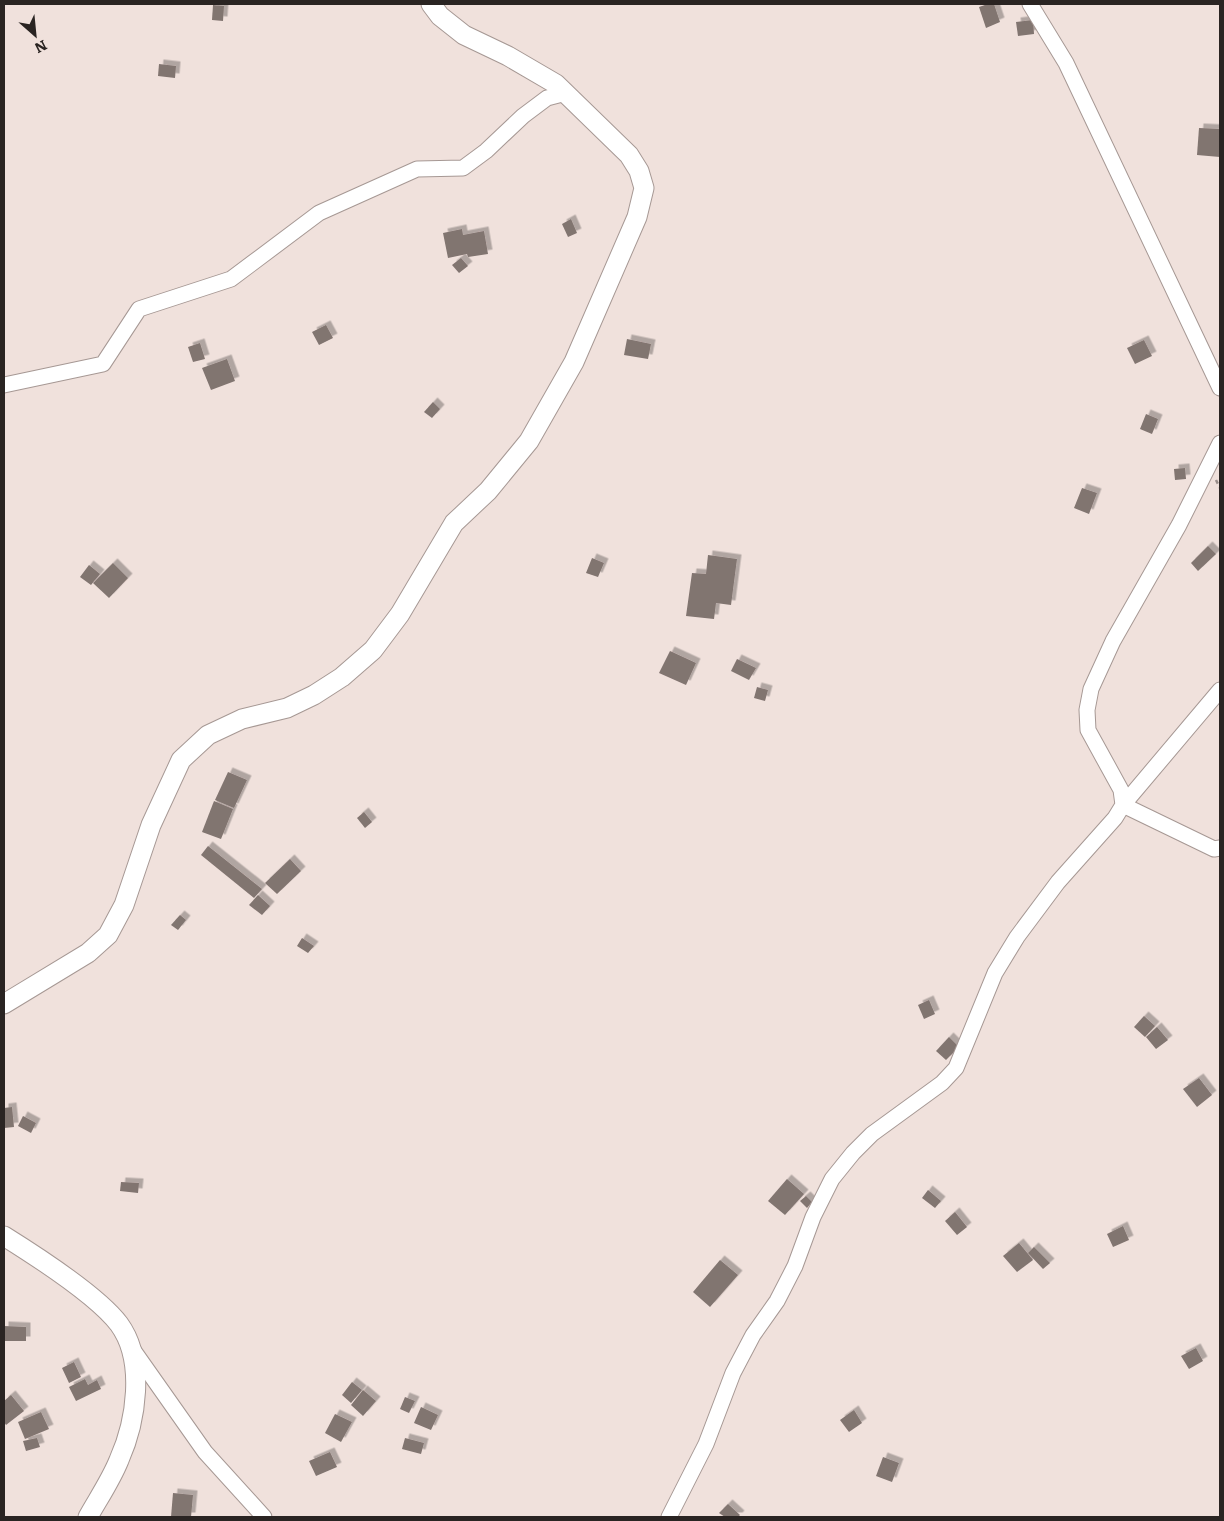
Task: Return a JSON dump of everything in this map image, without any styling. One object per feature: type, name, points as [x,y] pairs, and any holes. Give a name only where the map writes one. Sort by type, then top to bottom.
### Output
[{"type":"main road","points":[[4,1004],[88,952],[108,934],[124,905],[152,826],[181,760],[208,735],[242,719],[287,708],[314,695],[342,677],[373,650],[400,614],[454,523],[488,490],[529,441],[574,362],[637,216],[644,188],[639,170],[629,155],[556,84],[508,56],[464,35],[440,16],[432,4]]},
{"type":"main road","points":[[4,1236],[91,1297],[119,1324],[130,1346],[137,1399],[120,1460],[88,1517]]},
{"type":"street","points":[[1030,4],[1066,63],[1220,388]]},
{"type":"street","points":[[4,385],[103,364],[139,309],[231,279],[319,213],[417,169],[463,168],[486,151],[522,116],[547,98],[566,93]]},
{"type":"street","points":[[1123,805],[1122,790],[1088,730],[1087,710],[1091,689],[1113,641],[1179,525],[1220,443]]},
{"type":"street","points":[[669,1517],[706,1444],[733,1373],[753,1335],[782,1292],[795,1266],[813,1217],[832,1179],[853,1153],[872,1134],[942,1083],[956,1068],[995,973],[1017,937],[1058,882],[1115,818],[1123,805],[1220,690]]},
{"type":"street","points":[[1123,805],[1214,849],[1220,848]]},
{"type":"street","points":[[130,1346],[205,1452],[264,1517]]},
{"type":"building","points":[[994,4],[1000,22],[986,28],[979,7]]},
{"type":"building","points":[[213,5],[224,6],[223,21],[212,20]]},
{"type":"building","points":[[1033,20],[1034,34],[1018,36],[1016,22]]},
{"type":"building","points":[[159,64],[176,66],[175,78],[158,76]]},
{"type":"building","points":[[1199,128],[1220,129],[1220,157],[1197,155]]},
{"type":"building","points":[[571,219],[577,233],[568,237],[562,224]]},
{"type":"building","points":[[462,229],[463,235],[484,231],[488,254],[468,257],[467,254],[448,258],[443,233]]},
{"type":"building","points":[[461,258],[468,266],[459,273],[452,265]]},
{"type":"building","points":[[326,325],[333,338],[319,345],[312,332]]},
{"type":"building","points":[[627,339],[651,344],[648,359],[624,355]]},
{"type":"building","points":[[1144,340],[1152,356],[1135,364],[1127,348]]},
{"type":"building","points":[[200,343],[205,359],[193,362],[188,347]]},
{"type":"building","points":[[227,359],[235,381],[211,390],[202,368]]},
{"type":"building","points":[[433,402],[440,409],[432,418],[424,412]]},
{"type":"building","points":[[1146,414],[1158,419],[1152,434],[1140,429]]},
{"type":"building","points":[[1185,468],[1186,479],[1175,480],[1174,469]]},
{"type":"building","points":[[1082,488],[1097,493],[1089,514],[1074,508]]},
{"type":"building","points":[[1208,546],[1216,554],[1198,571],[1191,563]]},
{"type":"building","points":[[708,555],[737,559],[731,605],[716,603],[714,619],[686,616],[692,573],[706,574]]},
{"type":"building","points":[[592,558],[604,563],[598,577],[586,573]]},
{"type":"building","points":[[113,563],[128,578],[109,598],[93,583]]},
{"type":"building","points":[[89,565],[100,574],[91,585],[80,577]]},
{"type":"building","points":[[670,651],[696,663],[686,685],[659,673]]},
{"type":"building","points":[[737,659],[756,668],[749,680],[731,671]]},
{"type":"building","points":[[757,687],[768,690],[765,701],[754,698]]},
{"type":"building","points":[[228,772],[247,780],[234,808],[215,800]]},
{"type":"building","points":[[214,801],[233,809],[221,839],[202,832]]},
{"type":"building","points":[[364,812],[372,822],[365,828],[357,818]]},
{"type":"building","points":[[208,846],[262,889],[254,898],[201,855]]},
{"type":"building","points":[[290,859],[301,871],[277,894],[265,883]]},
{"type":"building","points":[[258,895],[270,906],[262,915],[249,905]]},
{"type":"building","points":[[180,915],[186,920],[178,930],[171,925]]},
{"type":"building","points":[[302,938],[314,946],[308,953],[297,946]]},
{"type":"building","points":[[929,1000],[935,1014],[924,1019],[918,1005]]},
{"type":"building","points":[[1144,1016],[1155,1026],[1145,1037],[1134,1027]]},
{"type":"building","points":[[1157,1027],[1168,1040],[1156,1049],[1146,1037]]},
{"type":"building","points":[[949,1037],[959,1047],[946,1060],[936,1051]]},
{"type":"building","points":[[1199,1078],[1212,1095],[1197,1107],[1183,1089]]},
{"type":"building","points":[[12,1107],[14,1127],[4,1128],[4,1108]]},
{"type":"building","points":[[23,1116],[36,1123],[31,1133],[18,1126]]},
{"type":"building","points":[[787,1179],[804,1194],[785,1215],[768,1201]]},
{"type":"building","points":[[121,1182],[139,1183],[138,1193],[120,1191]]},
{"type":"building","points":[[928,1190],[941,1201],[935,1208],[922,1198]]},
{"type":"building","points":[[806,1196],[812,1202],[807,1208],[800,1201]]},
{"type":"building","points":[[955,1212],[967,1227],[957,1235],[945,1221]]},
{"type":"building","points":[[1123,1226],[1129,1240],[1113,1247],[1107,1234]]},
{"type":"building","points":[[1019,1243],[1033,1260],[1017,1272],[1003,1256]]},
{"type":"building","points":[[1034,1247],[1050,1263],[1043,1269],[1028,1253]]},
{"type":"building","points":[[720,1260],[738,1275],[710,1307],[693,1292]]},
{"type":"building","points":[[4,1326],[26,1327],[26,1341],[4,1341]]},
{"type":"building","points":[[1196,1348],[1203,1361],[1189,1369],[1181,1356]]},
{"type":"building","points":[[74,1362],[81,1377],[69,1383],[62,1368]]},
{"type":"building","points":[[85,1379],[88,1385],[97,1380],[101,1389],[76,1401],[69,1387]]},
{"type":"building","points":[[352,1382],[362,1390],[351,1403],[342,1395]]},
{"type":"building","points":[[363,1390],[376,1401],[363,1416],[351,1405]]},
{"type":"building","points":[[11,1395],[24,1411],[6,1425],[4,1422],[4,1401]]},
{"type":"building","points":[[405,1397],[415,1401],[409,1413],[400,1409]]},
{"type":"building","points":[[421,1407],[438,1415],[431,1430],[414,1423]]},
{"type":"building","points":[[854,1410],[862,1423],[849,1432],[840,1420]]},
{"type":"building","points":[[41,1412],[49,1429],[25,1439],[18,1422]]},
{"type":"building","points":[[335,1414],[352,1422],[341,1442],[325,1433]]},
{"type":"building","points":[[37,1438],[40,1447],[26,1451],[23,1441]]},
{"type":"building","points":[[405,1438],[424,1443],[421,1454],[402,1449]]},
{"type":"building","points":[[330,1452],[337,1467],[316,1476],[309,1461]]},
{"type":"building","points":[[883,1457],[899,1463],[892,1482],[876,1476]]},
{"type":"building","points":[[173,1493],[193,1495],[191,1517],[171,1517]]},
{"type":"building","points":[[728,1504],[740,1515],[738,1517],[725,1517],[719,1513]]}]
